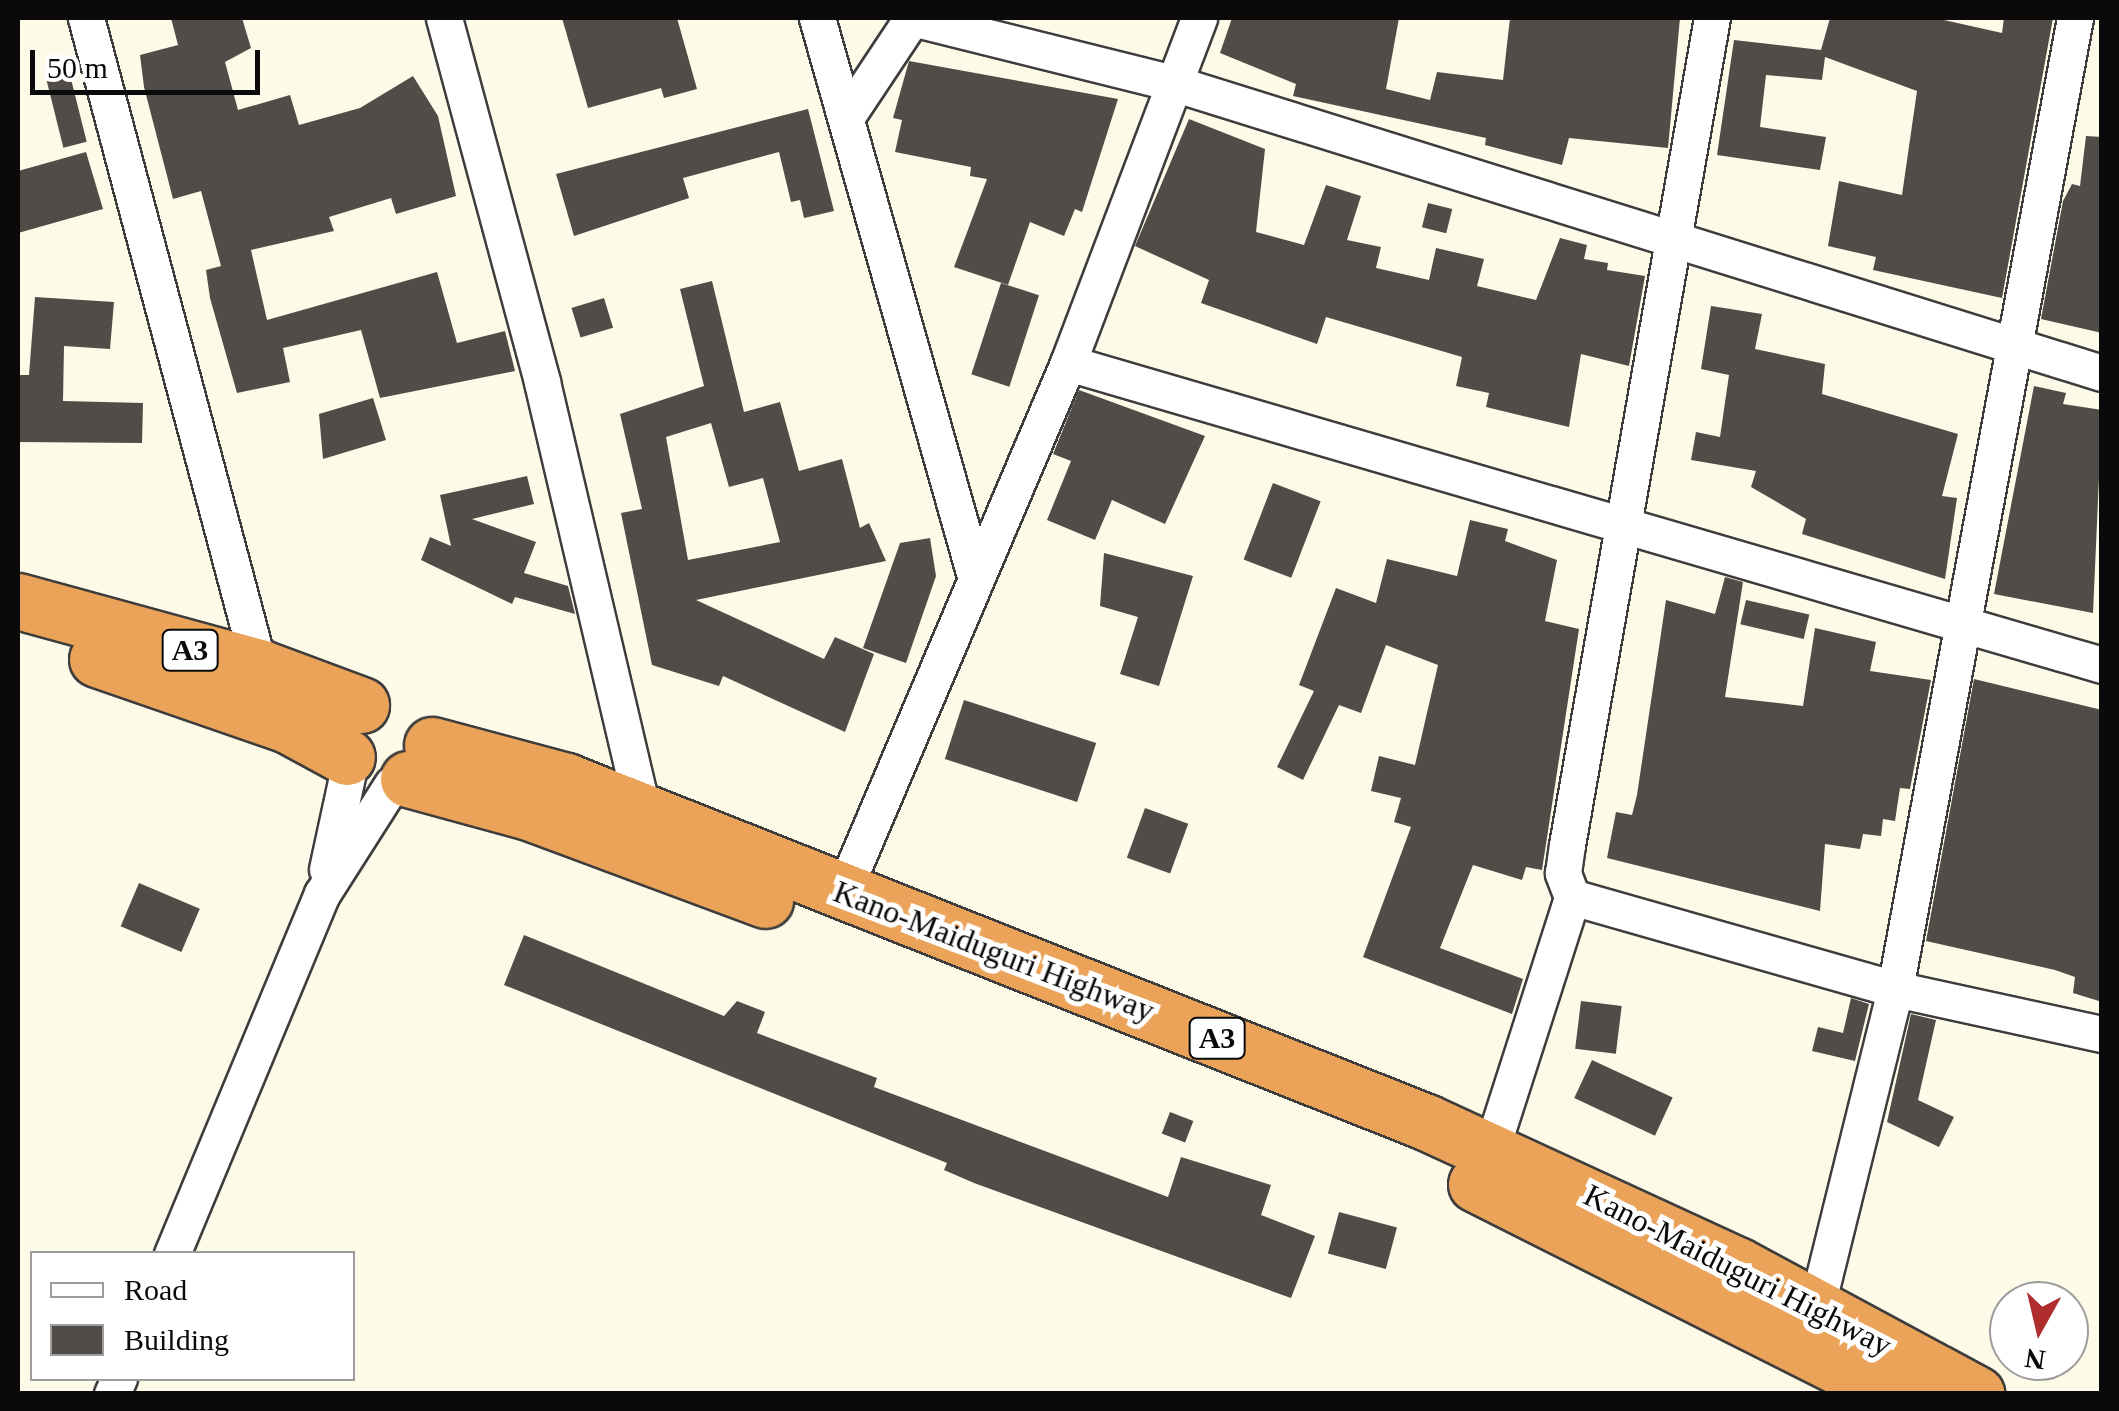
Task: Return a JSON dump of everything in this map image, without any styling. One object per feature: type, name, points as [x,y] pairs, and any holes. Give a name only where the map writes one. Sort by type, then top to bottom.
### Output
[{"type":"highway","name":"Kano-Maiduguri Highway","points":[[18,601],[259,667],[382,755],[514,764],[1491,1150],[1817,1305],[1977,1394]]},
{"type":"highway","name":"Kano-Maiduguri Highway","points":[[18,636],[382,755],[1392,1146],[1894,1394]]},
{"type":"street","points":[[86,18],[259,667]]},
{"type":"street","points":[[444,18],[542,382],[643,812]]},
{"type":"street","points":[[817,18],[975,576]]},
{"type":"street","points":[[847,116],[912,18],[1173,84],[1676,237],[2102,373]]},
{"type":"street","points":[[842,894],[1068,363],[1199,18]]},
{"type":"street","points":[[1491,1150],[1572,897],[1563,873],[1567,845],[1712,18]]},
{"type":"street","points":[[1817,1305],[1895,988],[2008,346],[2075,18]]},
{"type":"street","points":[[1068,363],[1624,530],[2102,665]]},
{"type":"street","points":[[173,1251],[382,755]]},
{"type":"street","points":[[1572,897],[1895,988],[2102,1034]]},
{"type":"building","points":[[171,18],[242,18],[251,48],[225,62],[238,110],[290,95],[299,125],[360,108],[413,76],[438,116],[456,196],[396,214],[391,198],[329,217],[334,231],[251,250],[267,320],[437,272],[457,343],[505,331],[515,371],[380,398],[361,330],[283,348],[290,382],[237,393],[210,298],[206,270],[221,266],[201,191],[173,199],[144,87],[140,55],[178,45]]},
{"type":"building","points":[[562,18],[677,18],[697,89],[664,98],[661,88],[588,108]]},
{"type":"building","points":[[1232,18],[1399,18],[1386,89],[1430,100],[1437,72],[1503,80],[1510,18],[1680,18],[1668,148],[1569,138],[1562,165],[1485,145],[1486,138],[1293,96],[1296,84],[1220,53]]},
{"type":"building","points":[[1830,18],[1935,18],[2002,33],[2004,18],[2053,18],[2002,298],[1873,270],[1876,257],[1828,246],[1839,181],[1902,195],[1917,91],[1825,57],[1822,80],[1766,75],[1760,127],[1826,137],[1820,170],[1717,155],[1734,40],[1821,50]]},
{"type":"building","points":[[909,61],[1118,99],[1082,212],[1075,209],[1064,236],[1030,222],[1008,285],[954,267],[987,179],[970,176],[971,167],[895,152],[902,120],[893,118]]},
{"type":"building","points":[[69,71],[87,142],[63,148],[46,77]]},
{"type":"building","points":[[808,109],[834,211],[804,218],[800,200],[791,202],[779,152],[683,178],[689,198],[574,236],[556,174]]},
{"type":"building","points":[[1189,119],[1265,149],[1256,232],[1304,245],[1326,185],[1361,196],[1347,240],[1381,247],[1376,268],[1429,280],[1436,248],[1484,259],[1477,286],[1536,300],[1560,238],[1587,245],[1584,259],[1608,263],[1607,270],[1645,276],[1629,366],[1581,354],[1569,427],[1486,407],[1489,393],[1456,386],[1462,357],[1326,317],[1317,344],[1201,303],[1209,280],[1135,246]]},
{"type":"building","points":[[2086,136],[2102,137],[2102,333],[2041,319],[2063,201],[2072,184],[2080,186]]},
{"type":"building","points":[[86,152],[103,209],[18,233],[18,171]]},
{"type":"building","points":[[1428,203],[1452,209],[1446,233],[1422,227]]},
{"type":"building","points":[[712,281],[744,412],[780,402],[799,471],[842,459],[860,528],[869,523],[886,561],[696,600],[824,659],[835,637],[874,654],[845,732],[723,676],[719,686],[652,665],[621,513],[642,509],[620,414],[704,386],[680,289]],"holes":[[[711,423],[729,487],[763,478],[780,542],[688,560],[666,437]]]},
{"type":"building","points":[[1001,283],[1039,295],[1009,387],[971,374]]},
{"type":"building","points":[[35,297],[114,302],[110,349],[64,346],[63,401],[143,403],[142,443],[18,442],[18,375],[29,375]]},
{"type":"building","points":[[604,298],[613,328],[581,338],[571,308]]},
{"type":"building","points":[[1711,306],[1762,314],[1755,349],[1825,364],[1822,394],[1958,434],[1942,496],[1957,498],[1945,579],[1802,534],[1806,519],[1751,487],[1756,471],[1691,460],[1696,432],[1720,437],[1729,375],[1701,369]]},
{"type":"building","points":[[2034,386],[2066,393],[2063,404],[2102,410],[2093,613],[1994,594]]},
{"type":"building","points":[[1079,390],[1205,436],[1165,524],[1112,500],[1095,540],[1047,520],[1071,461],[1053,454]]},
{"type":"building","points":[[373,398],[386,440],[323,459],[319,414]]},
{"type":"building","points":[[527,476],[534,504],[472,519],[536,542],[524,573],[568,586],[575,614],[515,597],[512,604],[421,560],[430,537],[451,546],[440,495]]},
{"type":"building","points":[[1273,483],[1321,501],[1291,578],[1244,560]]},
{"type":"building","points":[[1470,520],[1508,529],[1505,541],[1557,560],[1545,621],[1579,629],[1542,870],[1526,867],[1522,880],[1473,865],[1440,948],[1523,979],[1512,1014],[1363,957],[1411,827],[1394,822],[1401,798],[1371,791],[1379,756],[1415,765],[1438,665],[1386,645],[1361,713],[1339,705],[1303,780],[1277,767],[1314,691],[1299,685],[1336,588],[1376,603],[1387,559],[1457,576]]},
{"type":"building","points":[[930,538],[936,576],[906,663],[863,648],[900,543]]},
{"type":"building","points":[[1104,553],[1193,576],[1159,686],[1120,674],[1138,617],[1100,606]]},
{"type":"building","points":[[1725,577],[1743,582],[1725,697],[1803,706],[1815,628],[1876,642],[1870,671],[1931,680],[1910,789],[1900,788],[1895,821],[1883,819],[1881,836],[1863,834],[1860,849],[1825,844],[1820,911],[1607,858],[1616,812],[1632,815],[1637,795],[1666,600],[1715,614]]},
{"type":"building","points":[[1746,600],[1809,615],[1804,639],[1740,624]]},
{"type":"building","points":[[1974,679],[2102,710],[2102,1002],[2073,993],[2075,977],[2055,970],[1926,941]]},
{"type":"building","points":[[964,700],[1096,743],[1077,802],[945,759]]},
{"type":"building","points":[[1145,808],[1188,824],[1170,874],[1127,858]]},
{"type":"building","points":[[139,883],[200,909],[181,952],[121,926]]},
{"type":"building","points":[[524,935],[724,1016],[737,1001],[765,1012],[757,1033],[877,1078],[874,1087],[1168,1197],[1181,1157],[1271,1185],[1261,1215],[1315,1236],[1291,1298],[974,1183],[944,1170],[947,1163],[504,985]]},
{"type":"building","points":[[1851,998],[1869,1004],[1855,1061],[1812,1051],[1818,1027],[1843,1033]]},
{"type":"building","points":[[1581,1001],[1622,1006],[1616,1054],[1575,1049]]},
{"type":"building","points":[[1911,1014],[1936,1020],[1918,1100],[1954,1117],[1939,1147],[1887,1122]]},
{"type":"building","points":[[1592,1060],[1673,1098],[1655,1136],[1574,1098]]},
{"type":"building","points":[[1170,1112],[1193,1121],[1185,1142],[1162,1133]]},
{"type":"building","points":[[1339,1212],[1397,1228],[1386,1269],[1328,1254]]}]
